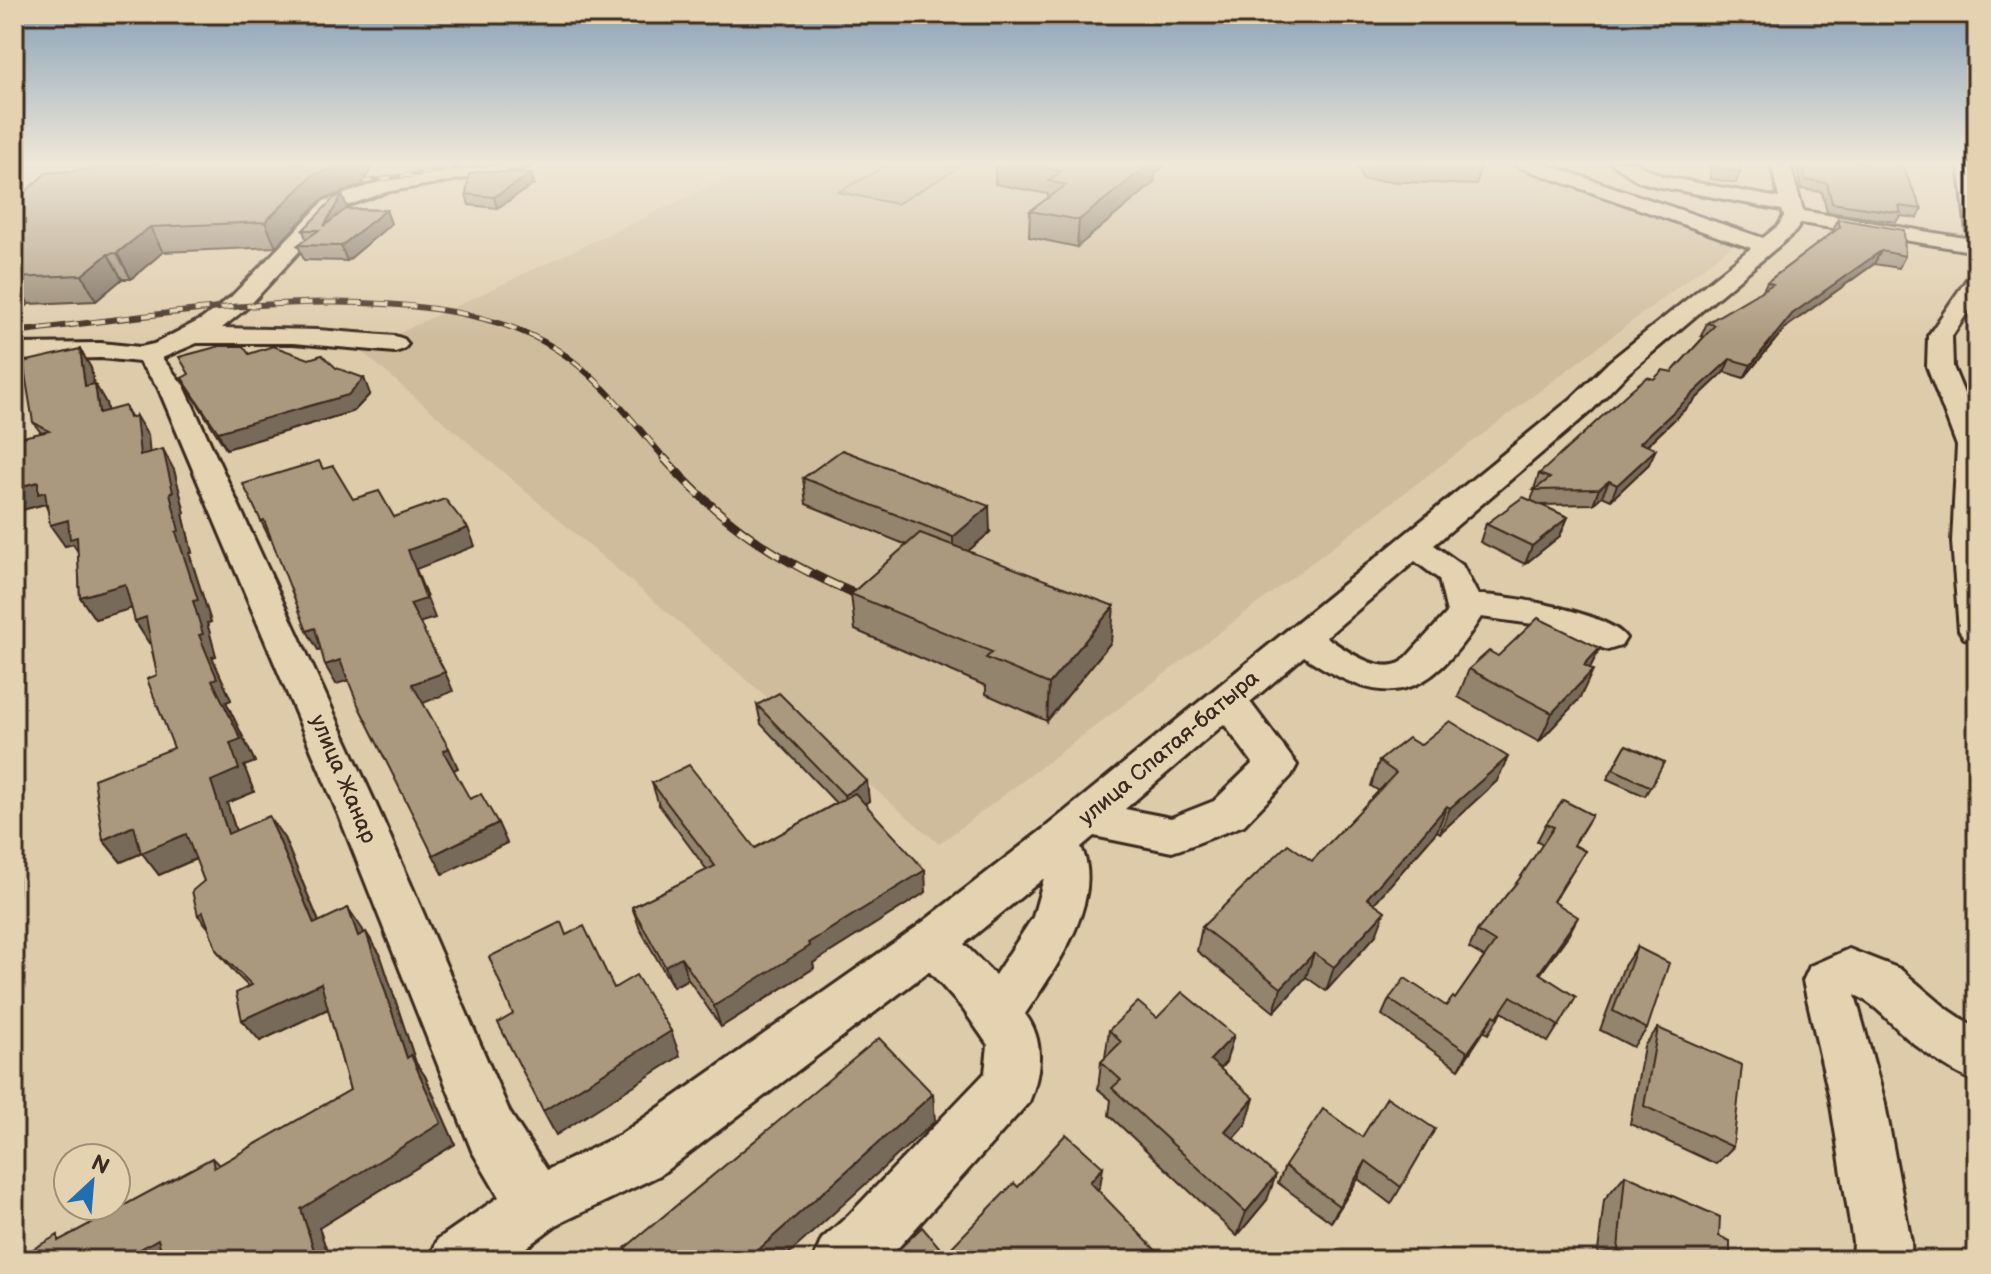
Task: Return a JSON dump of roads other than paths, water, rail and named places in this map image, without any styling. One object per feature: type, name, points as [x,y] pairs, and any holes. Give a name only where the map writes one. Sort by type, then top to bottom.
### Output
[{"type":"street","points":[[14,352],[88,350],[146,355],[191,336],[253,289],[259,278],[315,221]]},
{"type":"street","points":[[1695,221],[1766,246]]},
{"type":"street","name":"улица Спатая-батыра","points":[[459,1260],[536,1205],[640,1155],[932,942],[1072,830],[1413,546],[1582,404],[1619,367],[1788,228],[1790,221]]},
{"type":"street","points":[[1848,221],[1977,246]]},
{"type":"street","points":[[1977,281],[1940,336],[1940,367],[1971,446],[1968,542],[1977,630]]},
{"type":"street","points":[[191,336],[309,337],[395,344]]},
{"type":"street","name":"улица Жанар","points":[[146,355],[171,386],[275,620],[491,1132],[536,1205]]},
{"type":"street","points":[[1301,638],[1348,667],[1383,679],[1412,674],[1465,615],[1462,590],[1452,570],[1413,546]]},
{"type":"street","points":[[1464,606],[1499,604],[1527,610],[1555,617],[1608,638]]},
{"type":"street","points":[[996,1014],[1027,973],[1050,933],[1065,892],[1072,830],[1172,835],[1229,813],[1277,765],[1227,700]]},
{"type":"street","points":[[843,1260],[869,1237],[1010,1084],[1014,1040],[980,993],[932,942]]},
{"type":"street","points":[[1882,1260],[1882,1242],[1857,1099],[1827,981],[1849,970],[1883,984],[1928,1024],[1977,1058]]},
{"type":"railway","points":[[14,332],[216,308],[292,303],[367,303],[438,309],[502,324],[556,349],[601,386],[666,460]]},
{"type":"railway","points":[[664,458],[711,505],[760,543],[813,574],[873,601]]}]
